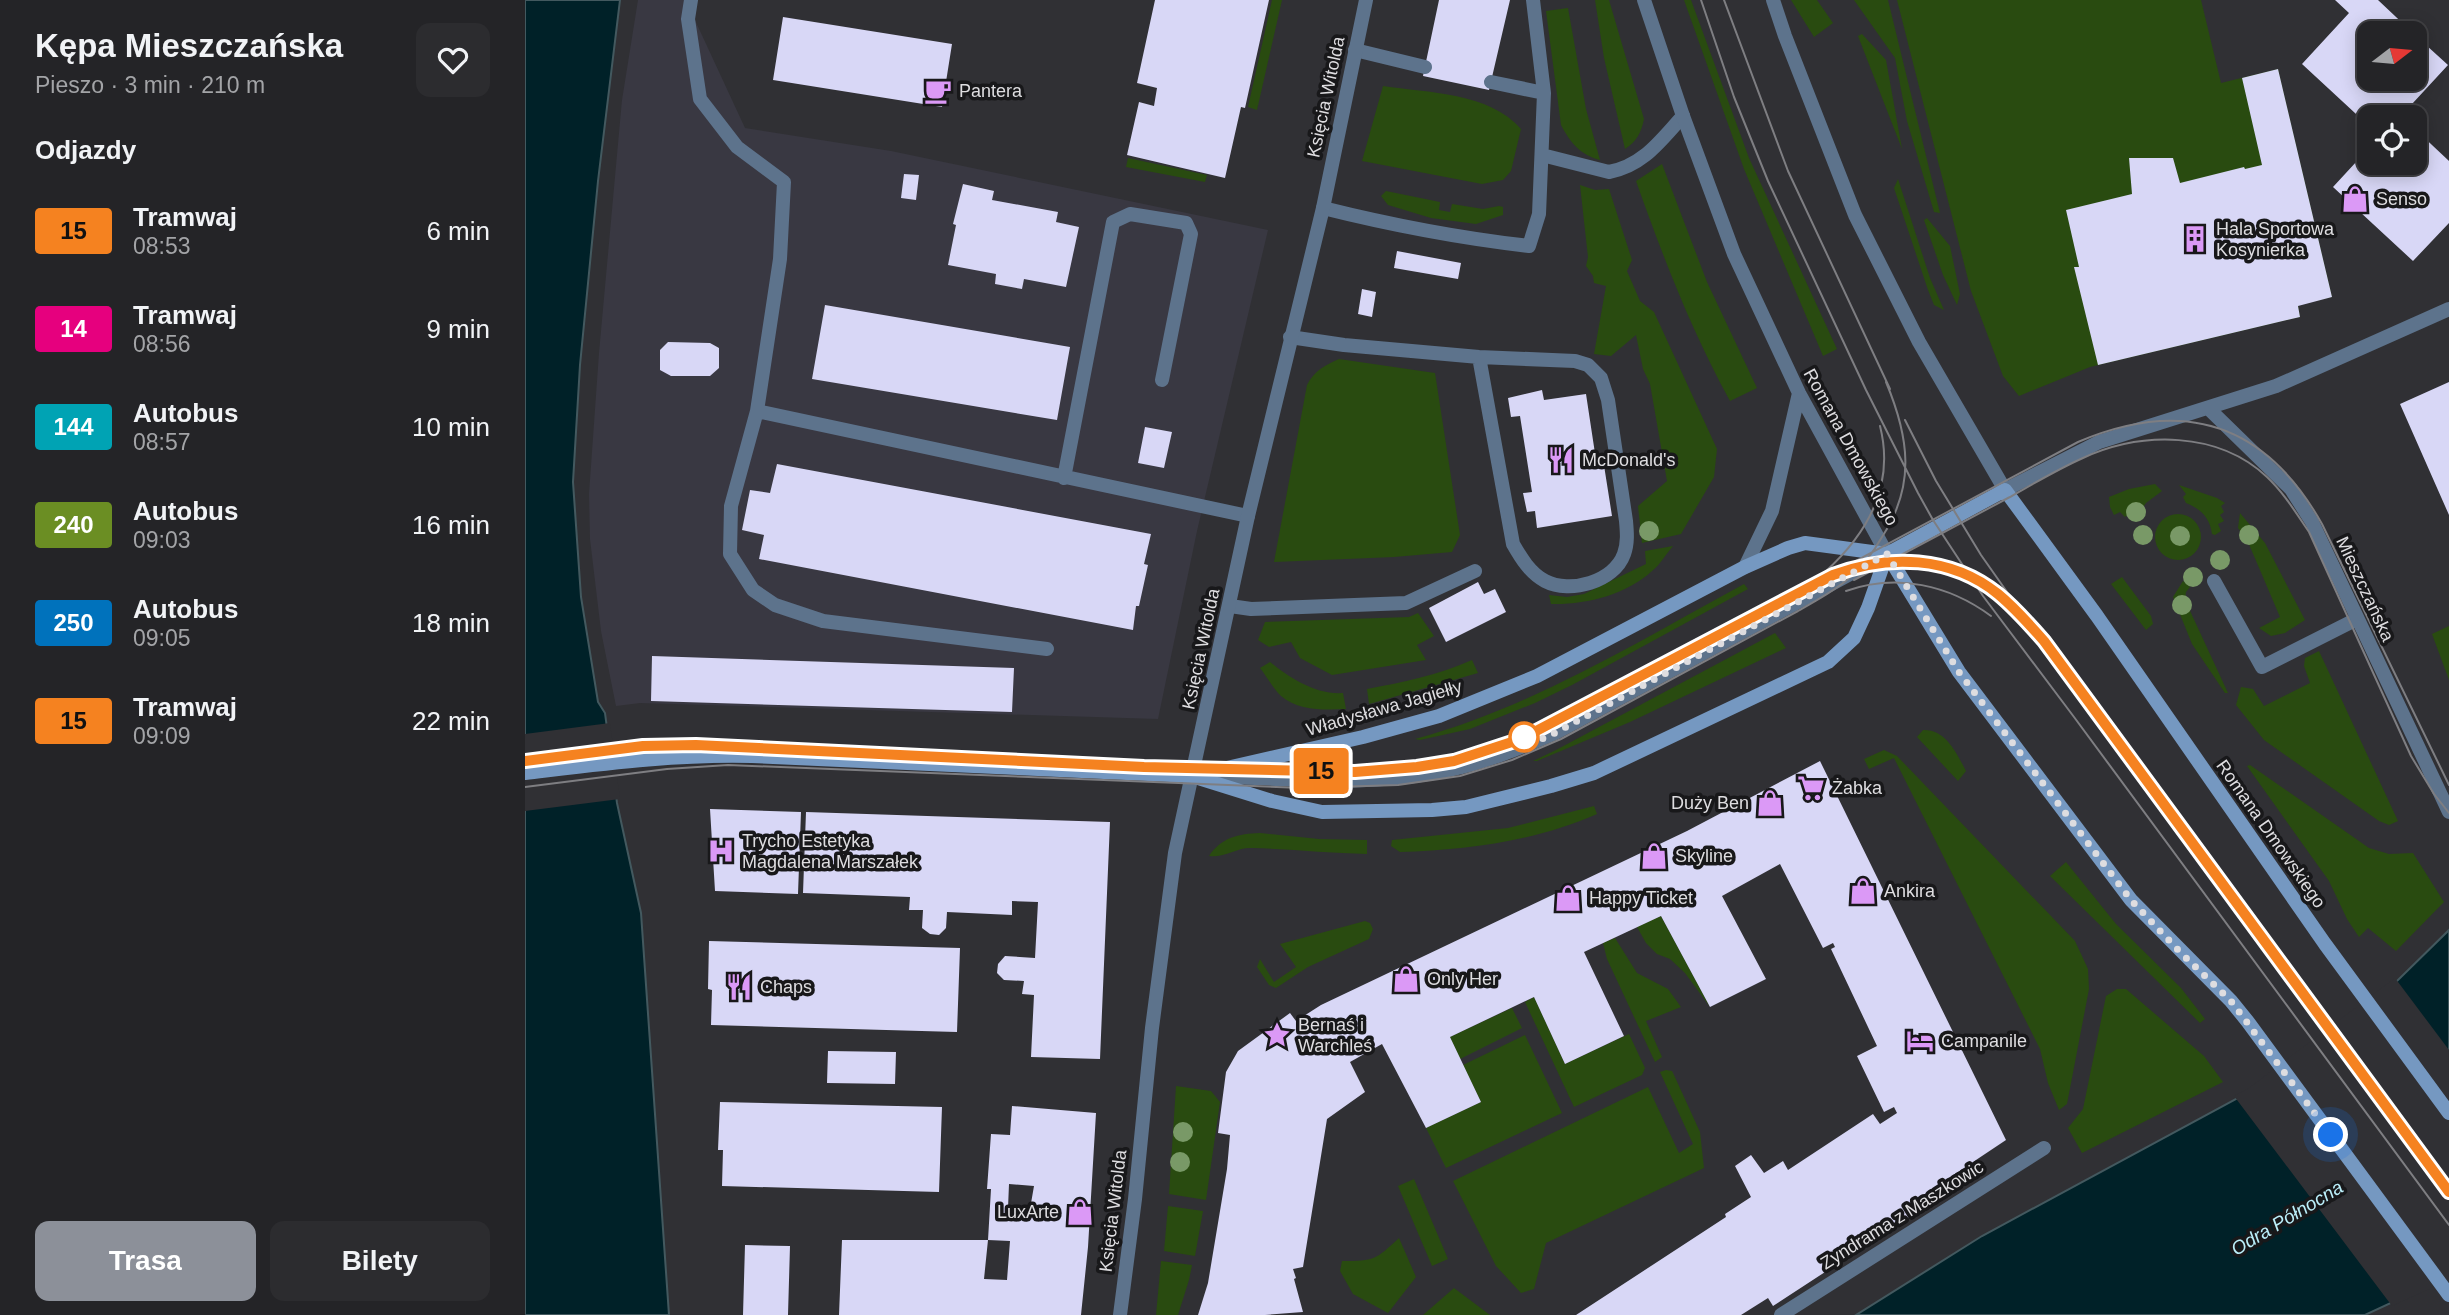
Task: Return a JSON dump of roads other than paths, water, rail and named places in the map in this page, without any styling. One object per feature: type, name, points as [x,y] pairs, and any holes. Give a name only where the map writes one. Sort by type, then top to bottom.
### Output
[{"type":"main road","points":[[525,773],[625,761],[716,755],[752,756],[1192,776],[1272,801],[1322,812],[1372,813],[1466,807],[1594,773],[1828,662],[1854,638],[1887,554],[2005,490]]},
{"type":"main road","name":"Romana Dmowskiego","points":[[2005,490],[2097,616],[2335,958],[2449,1113]]},
{"type":"main road","name":"Władysława Jagiełły","points":[[1192,776],[1363,737],[1439,716],[1537,676],[1745,567],[1805,543],[1887,554]]},
{"type":"main road","name":"Romana Dmowskiego","points":[[1887,554],[1959,672],[2131,900],[2231,1001],[2248,1022],[2449,1295]]},
{"type":"street","points":[[691,0],[688,19],[700,99],[737,147],[784,182],[780,259],[757,411],[731,506],[730,554],[753,590],[775,605],[823,621],[1047,649]]},
{"type":"street","name":"Księcia Witolda","points":[[1120,1315],[1152,1028],[1175,853],[1248,516],[1323,208],[1366,0]]},
{"type":"street","points":[[1323,208],[1463,238],[1529,246],[1539,215],[1544,93],[1533,0]]},
{"type":"street","name":"Romana Dmowskiego","points":[[1644,0],[1734,254],[1799,393],[1887,554]]},
{"type":"street","name":"Romana Dmowskiego","points":[[1773,0],[1855,215],[1919,342],[2005,490]]},
{"type":"street","points":[[1355,50],[1425,67]]},
{"type":"street","points":[[1491,82],[1544,93]]},
{"type":"street","points":[[1542,155],[1609,172],[1616,171],[1643,159],[1683,116]]},
{"type":"street","points":[[1064,478],[1113,222],[1130,214],[1186,223],[1191,234],[1162,380]]},
{"type":"street","points":[[2005,490],[2099,442],[2276,387],[2449,310]]},
{"type":"street","points":[[1290,337],[1344,345],[1479,357],[1574,361],[1588,365],[1601,378],[1608,400],[1627,538],[1624,556],[1599,580],[1582,586],[1563,586],[1545,581],[1525,566],[1513,544],[1479,357]]},
{"type":"street","points":[[1745,567],[1772,512],[1799,393]]},
{"type":"street","name":"Mieszczańska","points":[[2208,408],[2291,489],[2312,522],[2449,812]]},
{"type":"street","points":[[757,411],[1248,516]]},
{"type":"street","points":[[1192,776],[1368,779],[1419,776],[1478,763],[1555,733],[1887,554]]},
{"type":"street","points":[[1230,606],[1251,610],[1406,603],[1475,571]]},
{"type":"street","points":[[2214,581],[2262,667],[2357,619]]},
{"type":"street","name":"Zyndrama z Maszkowic","points":[[1781,1315],[2045,1148]]},
{"type":"water","points":[[525,0],[620,0],[598,181],[580,365],[573,482],[581,597],[598,702],[605,713],[617,803],[641,913],[669,1315],[525,1315]]},
{"type":"water","name":"Odra Północna","points":[[2449,930],[2449,1276],[2365,1315],[1856,1315],[1982,1236],[2251,1091],[2397,981]]},
{"type":"tram line","points":[[1701,0],[1734,97],[1768,181],[1866,390],[1933,520],[1983,596],[2449,1225]]},
{"type":"tram line","points":[[1724,0],[1788,171],[1890,389]]},
{"type":"tram line","points":[[525,787],[667,769],[728,765],[1302,788],[1398,785],[1460,776],[1512,760],[1561,739],[1798,611],[1842,584],[1863,565],[1893,518],[1904,480],[1904,442],[1886,382]]},
{"type":"tram line","points":[[1905,420],[1936,481],[1981,555],[2019,609],[2449,1191]]},
{"type":"tram line","points":[[525,761],[643,746],[696,745],[1144,767],[1355,772],[1454,761],[1521,739],[1561,719],[2078,442],[2117,429],[2153,422],[2187,422],[2219,429],[2248,442],[2275,463],[2300,490],[2322,524],[2449,785]]},
{"type":"tram line","points":[[1825,572],[1853,541],[1874,507],[1884,468],[1880,426]]},
{"type":"tram line","points":[[1854,580],[2064,467],[2106,449],[2154,440],[2179,440],[2226,451],[2267,477],[2309,532],[2411,756],[2449,813]]},
{"type":"tram line","name":"15","points":[[525,761],[643,746],[696,745],[1144,767],[1355,772],[1417,767],[1454,761],[1521,739],[1833,575],[1882,561],[1923,562],[1975,579],[1999,594],[2044,641],[2449,1192]]},
{"type":"tram line","points":[[1893,561],[1923,562],[1971,577]]},
{"type":"tram line","points":[[1846,591],[1884,583],[1922,585],[1958,596],[1991,616]]},
{"type":"place","name":"Pantera","points":[[938,91]]},
{"type":"place","name":"Senso","points":[[2355,199]]},
{"type":"place","name":"Hala Sportowa Kosynierka","points":[[2195,239]]},
{"type":"place","name":"McDonald's","points":[[1561,460]]},
{"type":"place","name":"Żabka","points":[[1811,788]]},
{"type":"place","name":"Duży Ben","points":[[1770,803]]},
{"type":"place","name":"Trycho Estetyka Magdalena Marszałek","points":[[721,851]]},
{"type":"place","name":"Skyline","points":[[1654,856]]},
{"type":"place","name":"Ankira","points":[[1863,891]]},
{"type":"place","name":"Happy Ticket","points":[[1568,898]]},
{"type":"place","name":"Only Her","points":[[1406,979]]},
{"type":"place","name":"Chaps","points":[[739,987]]},
{"type":"place","name":"Bernaś i Warchleś","points":[[1277,1035]]},
{"type":"place","name":"Campanile","points":[[1920,1041]]},
{"type":"place","name":"LuxArte","points":[[1080,1212]]}]
